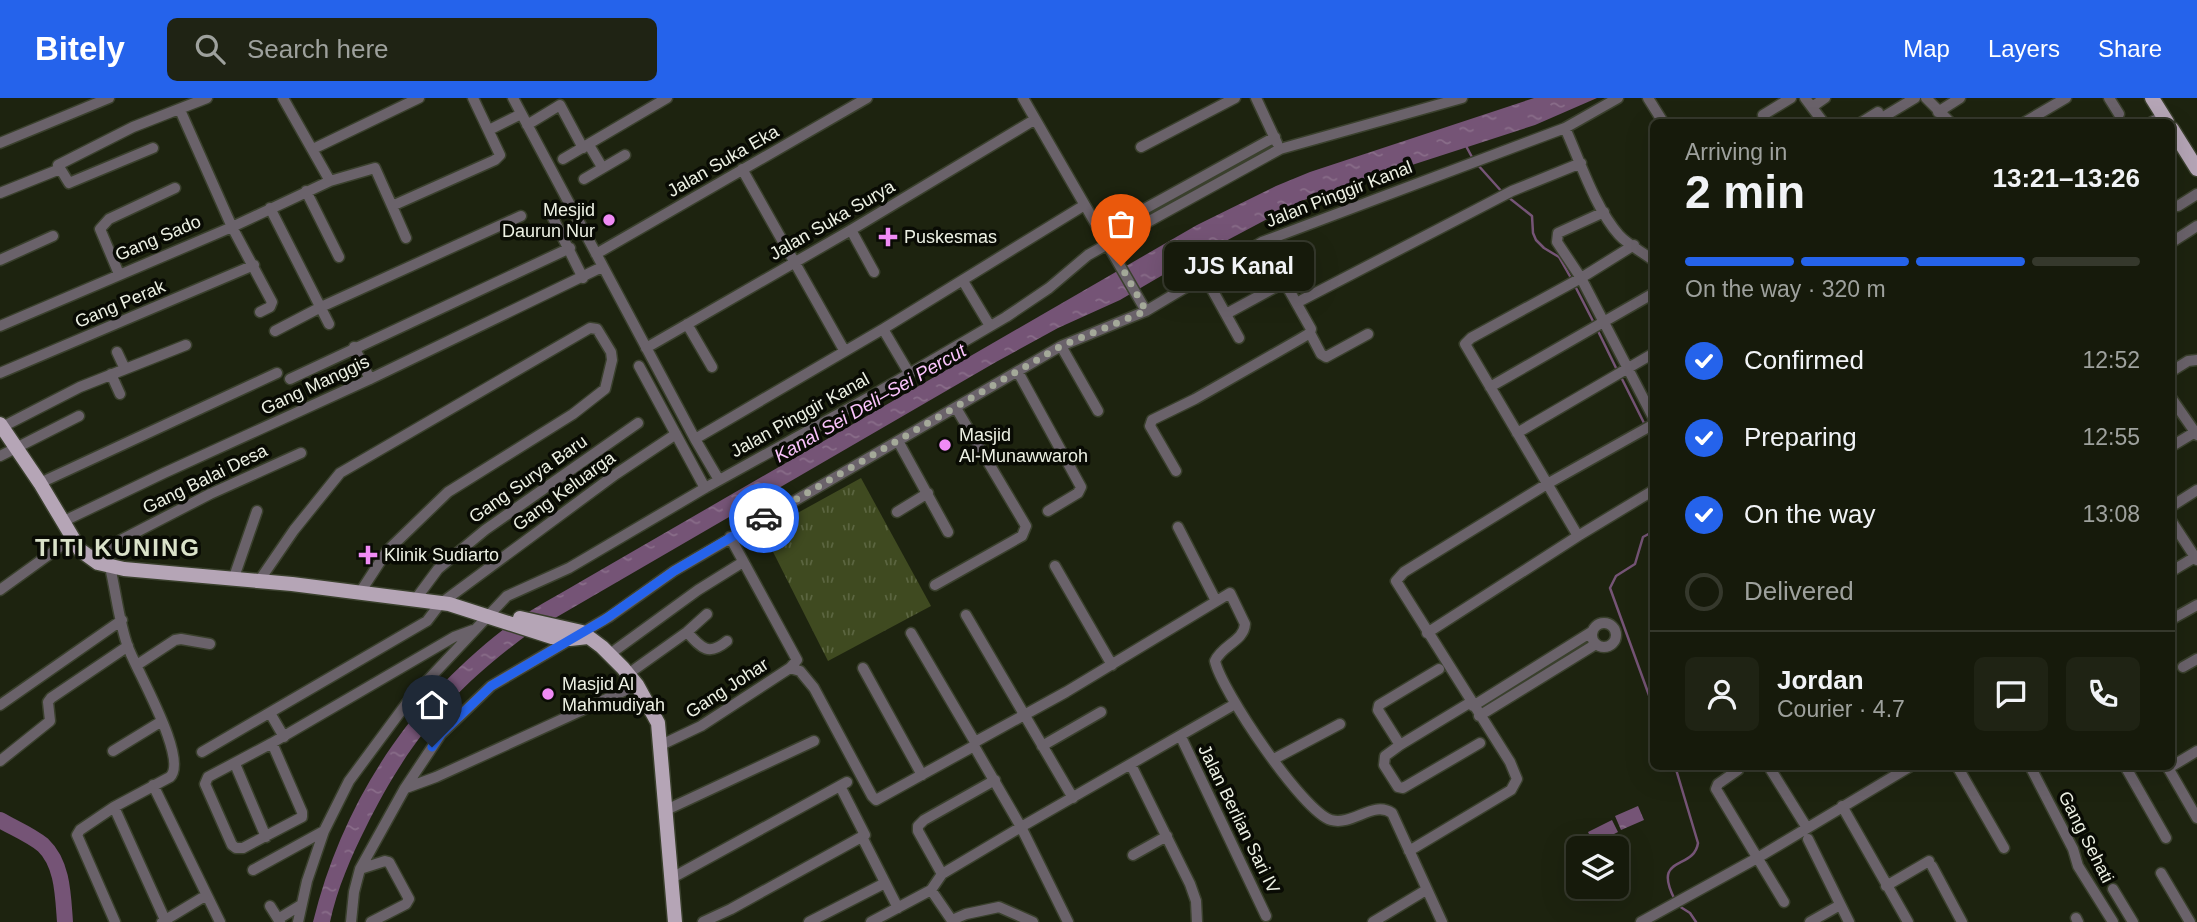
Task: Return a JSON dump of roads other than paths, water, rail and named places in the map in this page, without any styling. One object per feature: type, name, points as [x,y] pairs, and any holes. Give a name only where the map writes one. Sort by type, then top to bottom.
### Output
[{"type":"main road","points":[[2152,98],[2161,119]]},
{"type":"main road","points":[[2184,148],[2197,169]]},
{"type":"main road","points":[[1,426],[40,483],[72,538],[88,557],[110,567],[361,591],[449,604],[472,612],[492,614],[580,636],[610,654],[632,680],[658,723],[675,922]]},
{"type":"street","points":[[0,143],[108,98]]},
{"type":"street","points":[[153,148],[72,182],[67,181],[58,165],[133,127],[207,98]]},
{"type":"street","points":[[283,98],[330,181]]},
{"type":"street","points":[[313,149],[419,98]]},
{"type":"street","points":[[406,237],[392,206],[500,155],[473,98]]},
{"type":"street","points":[[513,98],[719,480]]},
{"type":"street","points":[[563,159],[667,98]]},
{"type":"street","name":"Jalan Suka Eka","points":[[596,254],[867,98]]},
{"type":"street","points":[[1023,98],[1083,206],[1144,307]]},
{"type":"street","points":[[1256,98],[1280,149]]},
{"type":"street","name":"Jalan Pinggir Kanal","points":[[298,922],[324,831],[349,781],[419,688],[507,596],[569,568],[990,326],[1049,288],[1088,256],[1280,149],[1462,98]]},
{"type":"street","name":"Jalan Pinggir Kanal","points":[[351,922],[360,869],[405,788],[441,734],[483,692],[580,636],[674,571],[730,537],[1061,346],[1144,307],[1262,242],[1565,128],[1618,98]]},
{"type":"street","points":[[1648,98],[1661,119]]},
{"type":"street","points":[[1763,115],[1791,98]]},
{"type":"street","points":[[1821,119],[1809,102],[1825,98]]},
{"type":"street","points":[[1867,119],[1901,98]]},
{"type":"street","points":[[1879,119],[1915,98]]},
{"type":"street","points":[[1926,98],[1946,119]]},
{"type":"street","points":[[1938,112],[1960,98]]},
{"type":"street","points":[[2030,119],[2066,98]]},
{"type":"street","points":[[2109,98],[2119,114]]},
{"type":"street","points":[[1141,147],[1233,99]]},
{"type":"street","points":[[489,130],[560,105],[602,167]]},
{"type":"street","points":[[180,110],[232,227],[272,302],[270,307],[260,312]]},
{"type":"street","name":"Jalan Suka Surya","points":[[646,348],[1034,120]]},
{"type":"street","points":[[1565,128],[1604,212],[1618,234],[1650,258]]},
{"type":"street","points":[[1101,233],[1275,137]]},
{"type":"street","points":[[584,178],[625,155]]},
{"type":"street","points":[[1303,300],[1497,198],[1581,163]]},
{"type":"street","name":"Gang Sado","points":[[0,326],[232,227],[330,181],[375,168],[392,206]]},
{"type":"street","points":[[0,193],[60,169]]},
{"type":"street","points":[[742,169],[844,350]]},
{"type":"street","points":[[119,274],[100,229],[109,219],[175,188]]},
{"type":"street","points":[[306,191],[339,257]]},
{"type":"street","points":[[2178,206],[2197,194]]},
{"type":"street","points":[[695,439],[963,281],[1083,206]]},
{"type":"street","points":[[270,208],[329,324]]},
{"type":"street","points":[[550,212],[583,278]]},
{"type":"street","points":[[1604,212],[1558,233],[1557,242],[1579,279],[1621,372],[1650,417]]},
{"type":"street","points":[[275,331],[321,307],[521,216]]},
{"type":"street","points":[[2175,240],[2197,226]]},
{"type":"street","points":[[850,230],[874,272]]},
{"type":"street","points":[[0,260],[53,236]]},
{"type":"street","points":[[1262,242],[1311,326],[1310,333],[1321,354],[1326,357],[1368,334]]},
{"type":"street","points":[[1578,537],[1465,344],[1634,245]]},
{"type":"street","points":[[290,379],[570,248]]},
{"type":"street","name":"Gang Perak","points":[[0,373],[254,265]]},
{"type":"street","name":"Gang Manggis","points":[[62,522],[370,379],[602,267]]},
{"type":"street","points":[[1204,275],[1239,338]]},
{"type":"street","points":[[963,281],[990,326]]},
{"type":"street","points":[[1226,314],[1285,282]]},
{"type":"street","points":[[1490,387],[1650,295]]},
{"type":"street","points":[[687,324],[712,367]]},
{"type":"street","points":[[259,581],[293,530],[340,473],[590,328],[597,329],[611,352],[612,360],[605,389],[573,414],[448,492],[387,551],[361,591]]},
{"type":"street","points":[[883,329],[908,373]]},
{"type":"street","points":[[1176,471],[1150,426],[1152,420],[1195,399],[1310,333]]},
{"type":"street","points":[[1,426],[80,387],[186,345]]},
{"type":"street","points":[[1061,346],[1098,411]]},
{"type":"street","points":[[354,347],[370,379]]},
{"type":"street","points":[[117,352],[125,369]]},
{"type":"street","points":[[1517,433],[1650,355]]},
{"type":"street","points":[[2175,369],[2188,361],[2197,360]]},
{"type":"street","points":[[639,366],[705,488]]},
{"type":"street","points":[[1018,372],[1081,488],[1078,493],[1048,511]]},
{"type":"street","points":[[40,483],[277,373]]},
{"type":"street","points":[[110,374],[120,394]]},
{"type":"street","points":[[2175,403],[2196,434],[2175,444]]},
{"type":"street","points":[[935,585],[1022,536],[1026,526],[956,408]]},
{"type":"street","points":[[0,456],[79,416]]},
{"type":"street","name":"Gang Surya Baru","points":[[415,600],[438,569],[485,530],[638,424]]},
{"type":"street","points":[[1409,851],[1511,790],[1517,782],[1510,762],[1396,581],[1399,576],[1547,484],[1650,424]]},
{"type":"street","name":"Gang Keluarga","points":[[202,752],[427,621],[440,604],[616,474],[676,434]]},
{"type":"street","points":[[898,441],[948,532]]},
{"type":"street","name":"Gang Balai Desa","points":[[88,557],[210,494],[300,453]]},
{"type":"street","points":[[2175,504],[2197,490]]},
{"type":"street","points":[[1427,633],[1650,492]]},
{"type":"street","points":[[897,512],[928,493]]},
{"type":"street","points":[[233,580],[257,511]]},
{"type":"street","points":[[2175,526],[2196,558],[2175,569]]},
{"type":"street","points":[[1178,527],[1216,601]]},
{"type":"street","name":"Gang Johar","points":[[661,745],[701,726],[790,668],[797,660],[730,537]]},
{"type":"street","points":[[0,590],[72,538]]},
{"type":"street","points":[[610,654],[698,590],[743,562]]},
{"type":"street","points":[[1055,566],[1112,665]]},
{"type":"street","points":[[110,567],[128,646],[162,721],[175,759],[175,770],[170,777],[114,807],[80,830],[77,835],[115,922]]},
{"type":"street","points":[[855,813],[1112,665],[1230,593],[1245,624],[1242,635],[1221,651],[1215,661],[1236,704],[1290,783],[1326,818],[1345,821],[1385,808],[1392,813],[1440,921]]},
{"type":"street","points":[[2175,617],[2197,605]]},
{"type":"street","points":[[405,788],[436,777],[632,680],[707,614]]},
{"type":"street","points":[[966,615],[1073,798]]},
{"type":"street","points":[[0,705],[122,620]]},
{"type":"street","points":[[1474,708],[1593,631],[1600,623],[1610,624],[1616,632],[1616,638],[1610,646],[1600,646],[1596,644],[1593,631]]},
{"type":"street","points":[[272,743],[302,817],[243,848],[236,848],[205,784],[208,777],[235,764],[272,743],[284,737],[454,637],[478,628]]},
{"type":"street","points":[[687,632],[707,650],[713,650],[727,640]]},
{"type":"street","points":[[911,633],[1021,827],[1068,922]]},
{"type":"street","points":[[137,665],[175,640],[210,644]]},
{"type":"street","points":[[1480,743],[1404,788],[1398,787],[1383,761],[1385,756],[1400,746],[1596,644]]},
{"type":"street","points":[[0,761],[50,720],[48,702],[51,698],[128,646]]},
{"type":"street","points":[[2183,667],[2197,659]]},
{"type":"street","points":[[790,668],[800,671],[814,688],[876,800]]},
{"type":"street","points":[[863,668],[922,775]]},
{"type":"street","points":[[1400,746],[1378,710],[1380,705],[1439,669]]},
{"type":"street","points":[[871,922],[931,890],[942,874],[1236,704]]},
{"type":"street","points":[[1042,746],[1101,712]]},
{"type":"street","points":[[270,713],[284,737]]},
{"type":"street","points":[[113,751],[162,721]]},
{"type":"street","points":[[1274,759],[1340,724]]},
{"type":"street","name":"Jalan Berlian Sari IV","points":[[1181,737],[1266,916]]},
{"type":"street","points":[[664,811],[814,741]]},
{"type":"street","points":[[2175,764],[2197,751]]},
{"type":"street","points":[[235,764],[266,837]]},
{"type":"street","points":[[1131,765],[1195,896],[1197,918],[1184,922]]},
{"type":"street","points":[[1771,770],[1808,834],[1849,922]]},
{"type":"street","points":[[1642,922],[1759,857],[1808,834],[1842,806],[1904,770]]},
{"type":"street","points":[[1959,770],[2004,848]]},
{"type":"street","name":"Gang Sehati","points":[[2032,770],[2073,849],[2078,866],[2113,922]]},
{"type":"street","points":[[2127,770],[2166,838]]},
{"type":"street","points":[[2171,770],[2197,818]]},
{"type":"street","points":[[1738,771],[1718,783],[1716,789],[1784,902]]},
{"type":"street","points":[[942,874],[918,831],[918,826],[995,780]]},
{"type":"street","points":[[670,879],[844,784],[866,833],[862,837],[703,922]]},
{"type":"street","points":[[153,785],[220,922]]},
{"type":"street","points":[[1842,806],[1908,922]]},
{"type":"street","points":[[114,807],[165,921],[205,896]]},
{"type":"street","points":[[253,870],[324,831]]},
{"type":"street","points":[[1133,855],[1167,836]]},
{"type":"street","points":[[862,837],[898,908]]},
{"type":"street","points":[[360,869],[385,860],[389,862],[409,899],[406,904],[371,922]]},
{"type":"street","points":[[1886,886],[1930,864],[1962,922]]},
{"type":"street","points":[[2161,873],[2190,922]]},
{"type":"street","points":[[810,922],[885,883]]},
{"type":"street","points":[[2113,889],[2133,922]]},
{"type":"street","points":[[931,890],[953,921],[966,914],[999,907],[1033,922]]},
{"type":"street","points":[[1373,922],[1426,890]]},
{"type":"street","points":[[270,906],[279,921],[301,905]]},
{"type":"street","points":[[1810,922],[1840,905]]},
{"type":"water","points":[[1534,98],[1597,98],[1535,125],[1301,201],[1120,300],[1058,328],[996,362],[531,632],[478,674],[435,718],[399,768],[360,838],[330,922],[313,922],[341,837],[383,759],[437,690],[469,658],[522,616],[1197,225],[1310,172]]},
{"type":"water","points":[[1638,806],[1644,820],[1621,830],[1615,816]]},
{"type":"water","points":[[1612,820],[1618,832],[1610,836],[1590,836],[1588,832]]},
{"type":"waterway","points":[[1466,146],[1473,159]]},
{"type":"waterway","points":[[1477,164],[1503,193]]},
{"type":"waterway","points":[[1508,197],[1532,216],[1536,240],[1559,257],[1571,278]]},
{"type":"waterway","points":[[1574,284],[1595,325]]},
{"type":"waterway","points":[[1598,331],[1618,372]]},
{"type":"waterway","points":[[1621,377],[1645,425]]},
{"type":"waterway","points":[[1650,533],[1643,537],[1635,564],[1616,576],[1610,588],[1650,698]]},
{"type":"waterway","points":[[1675,900],[1668,876],[1671,869],[1695,852],[1698,843],[1676,770]]},
{"type":"waterway","points":[[0,820],[33,838],[50,853],[61,881],[65,922]]},
{"type":"waterway","points":[[1679,906],[1690,913],[1696,922]]},
{"type":"place","name":"Mesjid Daurun Nur","points":[[609,220]]},
{"type":"place","name":"Puskesmas","points":[[888,237]]},
{"type":"place","name":"JJS Kanal","points":[[1121,266]]},
{"type":"place","name":"Masjid Al-Munawwaroh","points":[[945,445]]},
{"type":"place","name":"Klinik Sudiarto","points":[[368,555]]},
{"type":"place","name":"Masjid Al Mahmudiyah","points":[[548,694]]},
{"type":"district","name":"TITI KUNING","points":[[118,547]]},
{"type":"water label","name":"Kanal Sei Deli–Sei Percut","points":[[870,403]]}]
